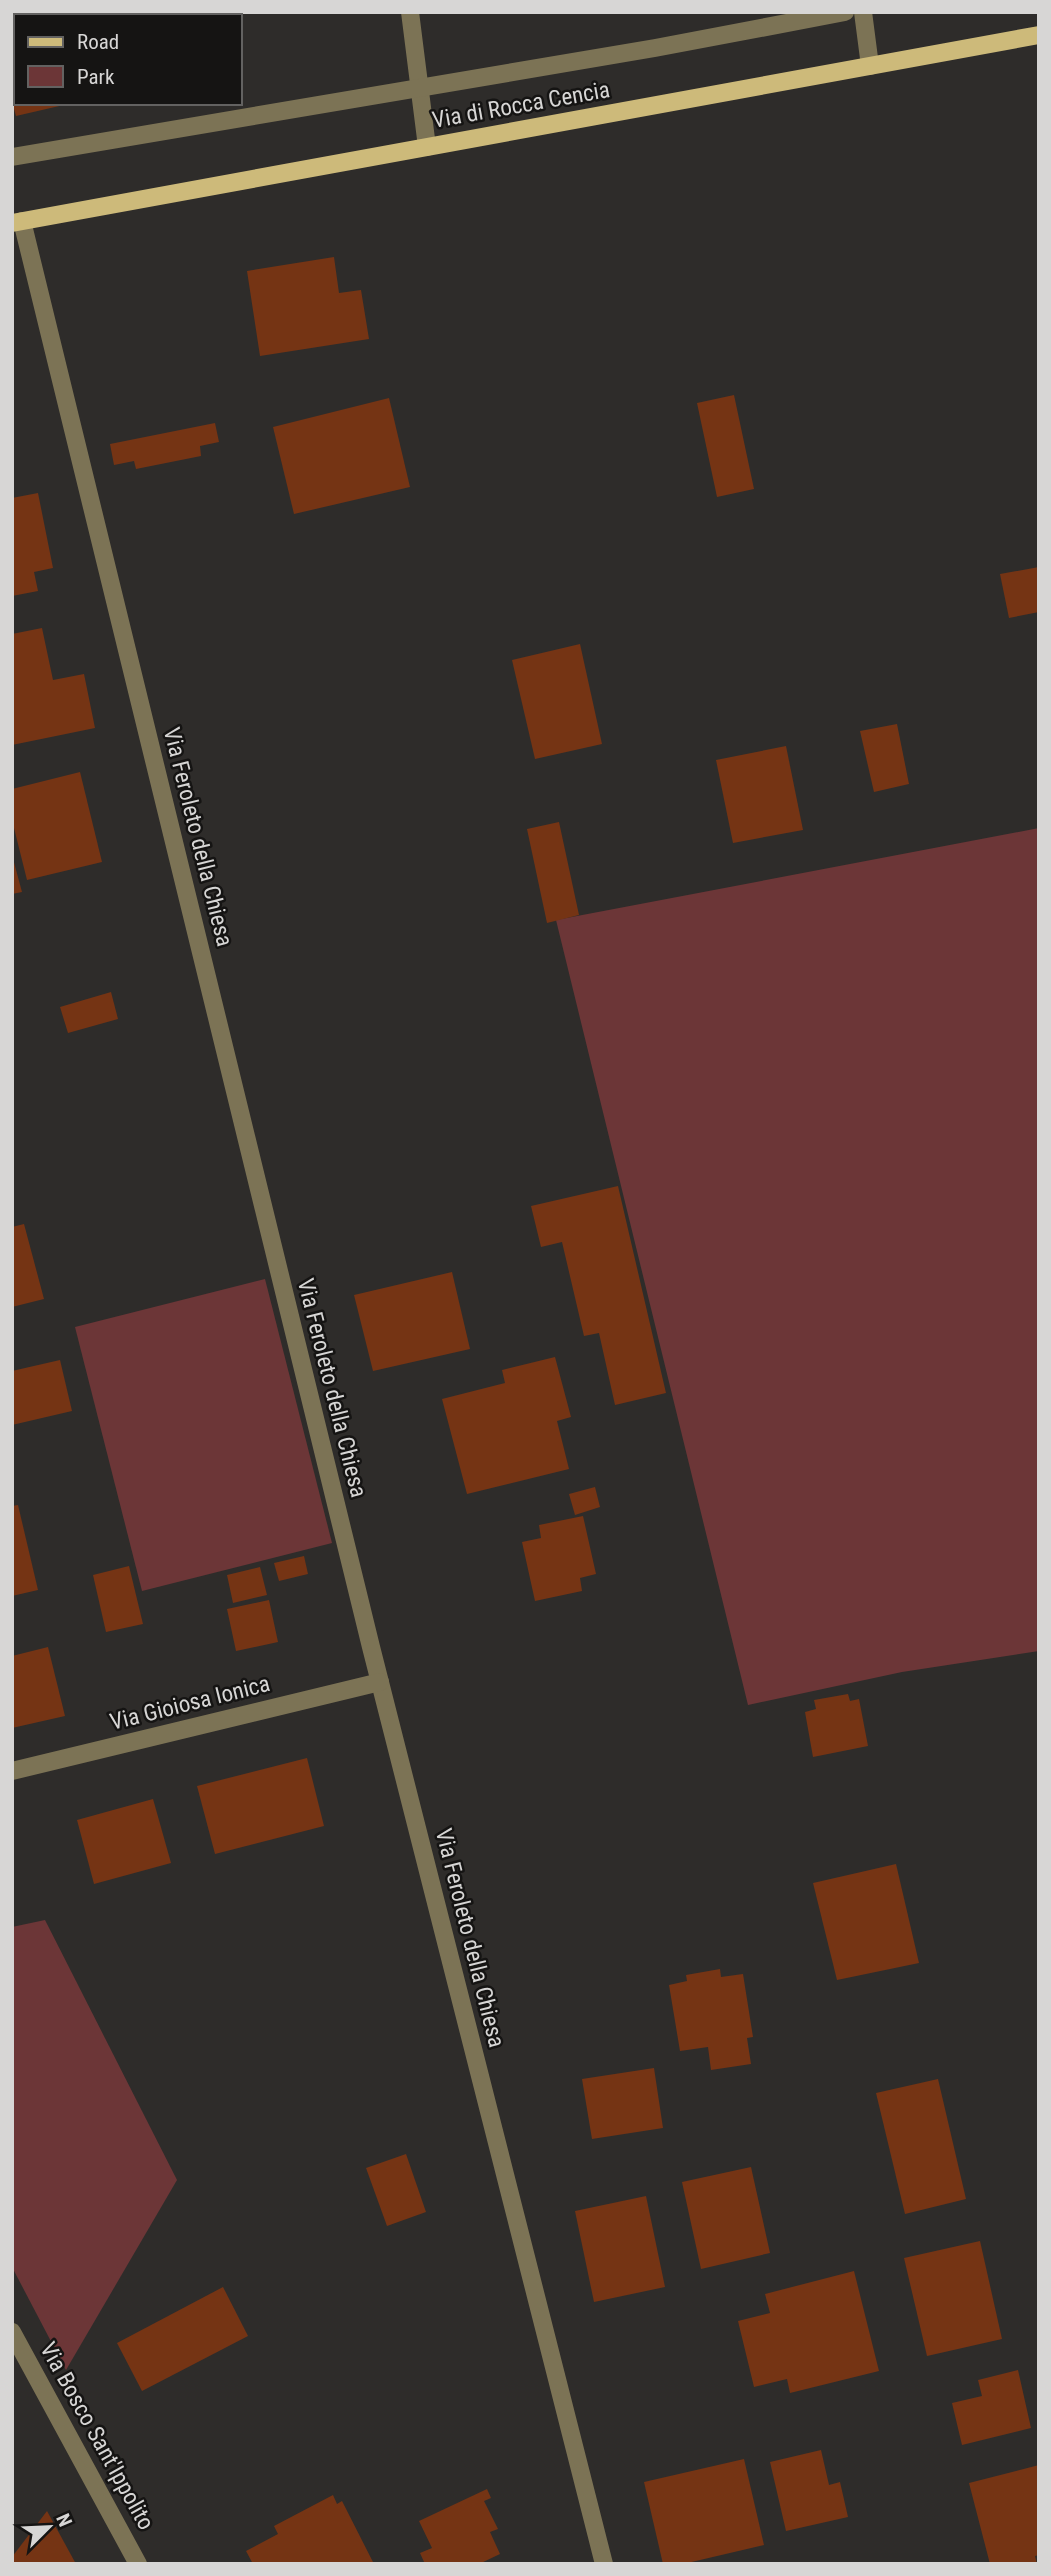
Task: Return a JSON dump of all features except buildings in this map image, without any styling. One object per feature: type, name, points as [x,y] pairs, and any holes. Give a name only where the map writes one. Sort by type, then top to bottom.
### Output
[{"type":"main road","name":"Via di Rocca Cencia","points":[[17,222],[1039,35]]},
{"type":"street","points":[[410,12],[427,147]]},
{"type":"street","name":"Via di Rocca Cencia","points":[[12,157],[656,48],[845,12]]},
{"type":"street","points":[[863,12],[870,66]]},
{"type":"street","name":"Via Feroleto della Chiesa","points":[[17,222],[380,1682],[604,2564]]},
{"type":"street","name":"Via Gioiosa Ionica","points":[[12,1771],[380,1682]]},
{"type":"street","name":"Via Bosco Sant'Ippolito","points":[[12,2332],[138,2564]]},
{"type":"green space","points":[[1039,828],[1039,1651],[902,1672],[748,1705],[556,920]]},
{"type":"green space","points":[[265,1279],[332,1543],[142,1591],[75,1327]]},
{"type":"green space","points":[[45,1920],[177,2180],[66,2370],[12,2267],[12,1927]]}]
